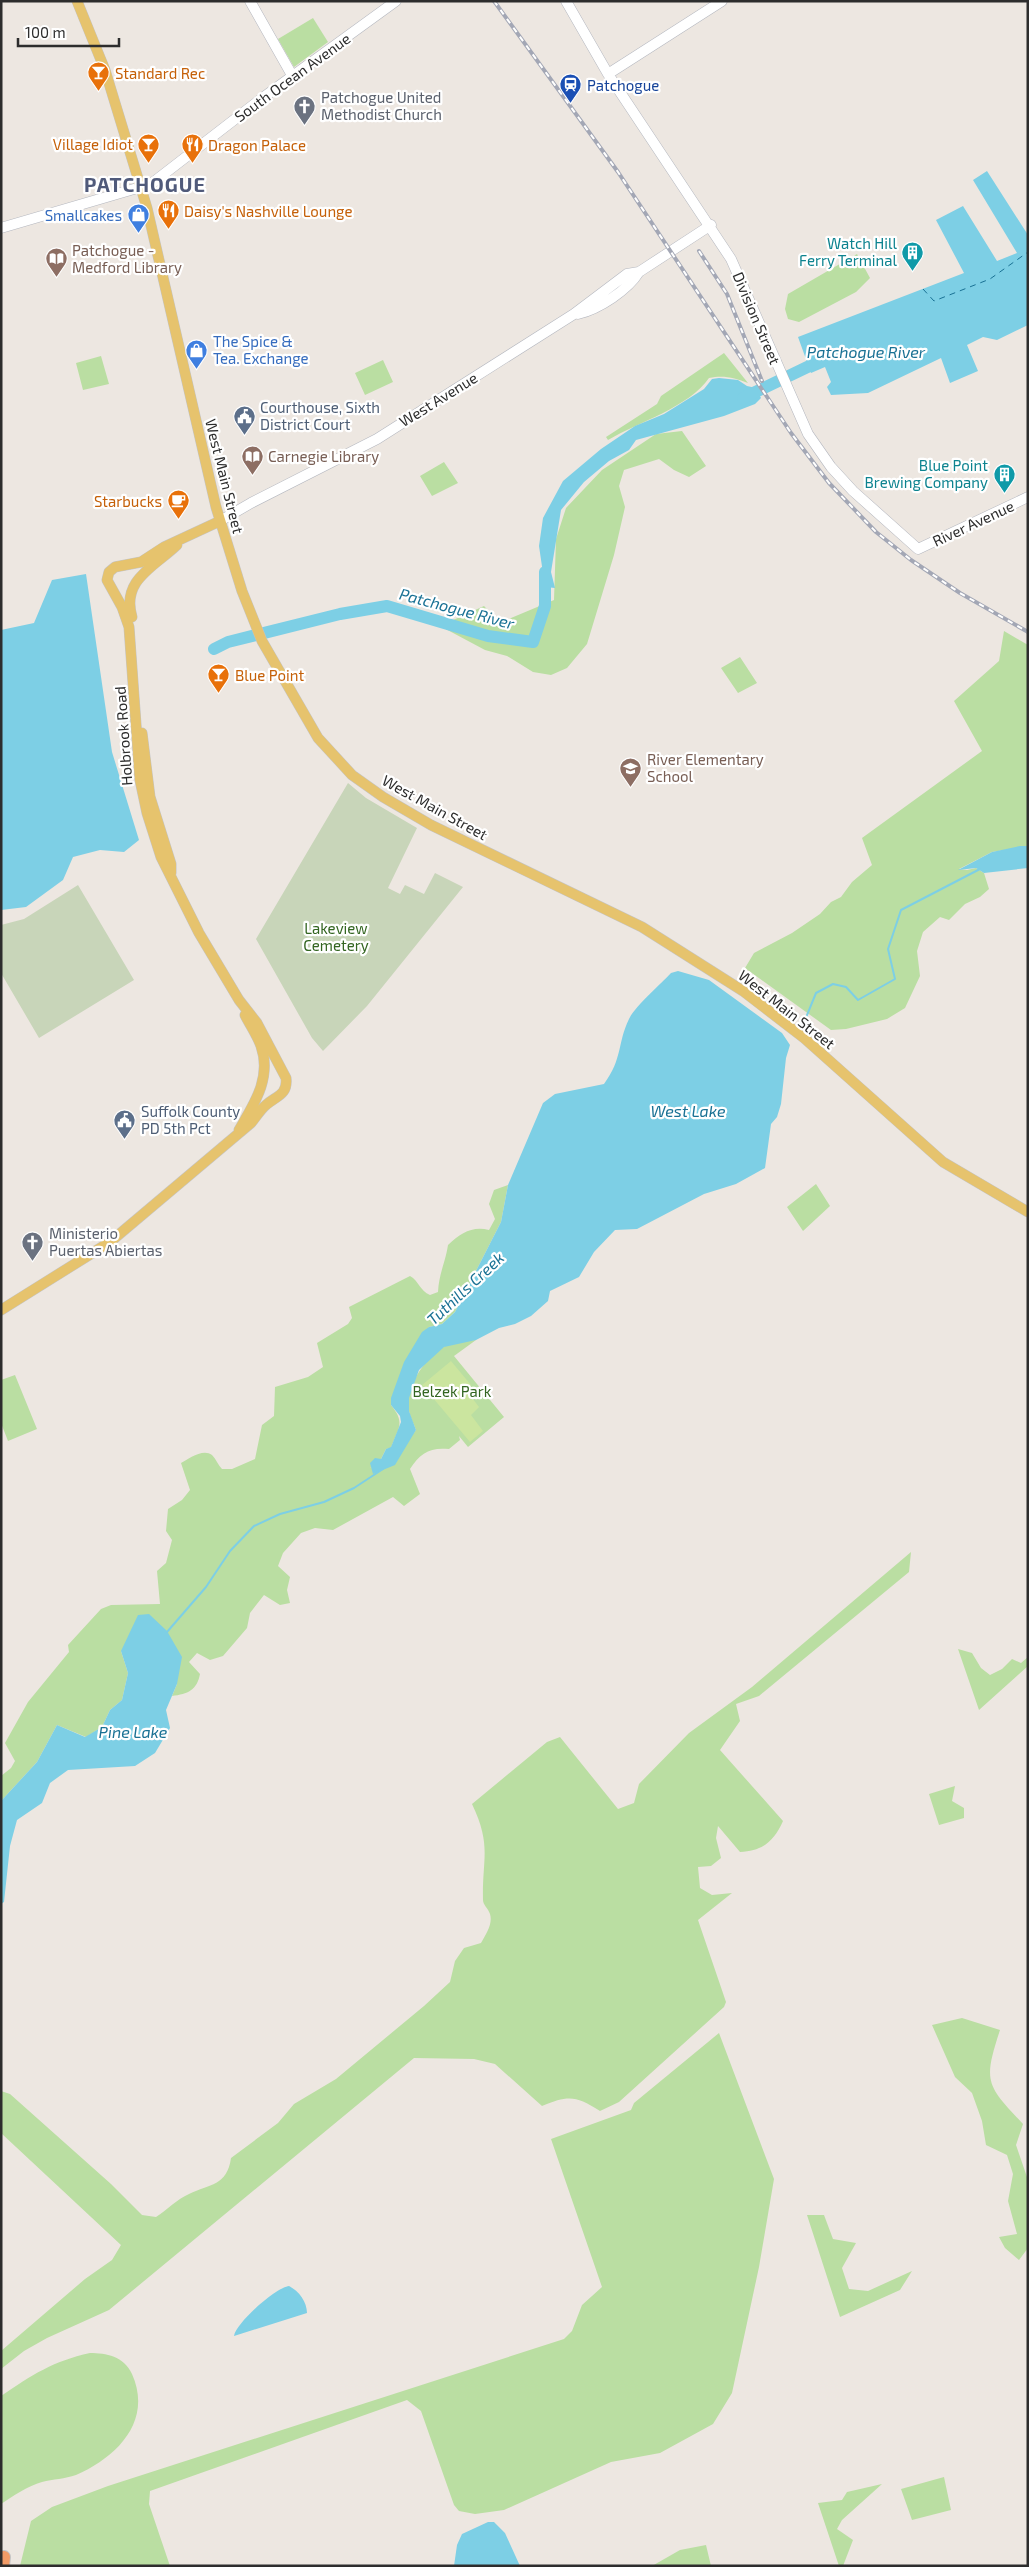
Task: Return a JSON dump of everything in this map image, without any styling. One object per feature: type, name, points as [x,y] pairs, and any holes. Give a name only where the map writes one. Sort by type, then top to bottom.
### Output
[{"type":"main road","name":"West Main Street","points":[[77,1],[105,70],[141,187],[220,521],[249,610],[262,641],[318,738],[340,764],[365,786],[432,825],[636,924],[743,991],[804,1038],[943,1162],[1028,1212]]},
{"type":"main road","points":[[250,1],[293,77]]},
{"type":"main road","name":"South Ocean Avenue","points":[[1,228],[151,184],[396,1]]},
{"type":"main road","name":"Division Street","points":[[566,1],[608,74],[731,258],[808,434],[831,467],[853,491],[918,549]]},
{"type":"main road","points":[[608,74],[722,1]]},
{"type":"main road","name":"West Avenue","points":[[220,521],[251,502],[370,443],[574,314],[627,274],[639,272],[711,226]]},
{"type":"main road","name":"River Avenue","points":[[918,549],[1028,498]]},
{"type":"main road","name":"Holbrook Road","points":[[220,521],[181,541],[164,547],[141,562],[127,566],[118,565],[109,572],[108,584],[122,607],[130,633],[136,753],[143,797],[161,857],[199,933],[239,1000],[261,1047],[264,1059],[263,1078]]},
{"type":"main road","name":"Holbrook Road","points":[[171,874],[171,864],[155,816],[146,773],[136,639],[129,605],[130,591],[136,581],[155,562],[181,541]]},
{"type":"main road","points":[[127,566],[135,574],[136,581]]},
{"type":"main road","points":[[115,593],[121,594],[130,591]]},
{"type":"main road","name":"Holbrook Road","points":[[239,1000],[257,1023],[281,1071]]},
{"type":"main road","points":[[1,1310],[71,1268],[110,1242],[140,1218],[236,1135],[276,1098],[282,1095],[287,1084],[286,1078],[281,1071],[272,1071],[263,1078],[254,1107],[236,1135]]},
{"type":"main road","points":[[261,1088],[266,1095],[276,1098]]},
{"type":"green space","points":[[313,18],[328,42],[294,67],[278,39]]},
{"type":"green space","points":[[857,254],[870,278],[856,292],[799,322],[788,319],[785,309],[788,294]]},
{"type":"green space","points":[[724,353],[748,383],[729,378],[709,378],[700,388],[676,406],[608,440],[606,437],[657,404],[661,396]]},
{"type":"green space","points":[[101,356],[109,384],[83,390],[76,363]]},
{"type":"green space","points":[[383,360],[393,382],[365,395],[355,373]]},
{"type":"green space","points":[[682,431],[706,466],[689,477],[674,470],[659,459],[624,470],[619,486],[625,507],[614,555],[587,644],[567,668],[551,675],[533,672],[507,656],[485,650],[440,626],[484,606],[501,624],[554,600],[556,539],[566,508],[602,470],[656,434]]},
{"type":"green space","points":[[444,462],[458,483],[432,496],[420,476]]},
{"type":"green space","points":[[1004,631],[1028,645],[1028,846],[992,852],[959,869],[976,868],[984,873],[989,889],[980,897],[965,904],[949,920],[940,917],[923,932],[917,951],[920,976],[905,1008],[887,1019],[846,1029],[831,1030],[745,968],[754,953],[792,933],[820,914],[831,902],[841,897],[852,882],[872,865],[862,838],[982,751],[954,701],[999,661]]},
{"type":"green space","points":[[740,657],[757,683],[738,693],[721,668]]},
{"type":"green space","name":"Lakeview Cemetery","points":[[348,783],[366,798],[417,828],[388,888],[400,894],[405,885],[424,894],[435,873],[463,887],[367,1006],[323,1051],[312,1038],[256,939]]},
{"type":"green space","points":[[78,885],[134,980],[39,1038],[1,973],[1,925],[24,919]]},
{"type":"green space","points":[[816,1184],[830,1206],[803,1231],[787,1207]]},
{"type":"green space","name":"Belzek Park","points":[[508,1185],[501,1222],[455,1312],[442,1324],[429,1327],[391,1405],[396,1411],[399,1426],[391,1448],[386,1449],[381,1459],[370,1468],[404,1446],[416,1430],[408,1402],[413,1383],[430,1358],[449,1344],[476,1340],[454,1356],[504,1417],[468,1447],[459,1436],[460,1440],[449,1449],[431,1450],[422,1455],[410,1469],[420,1494],[404,1506],[393,1497],[333,1530],[315,1528],[301,1533],[283,1553],[278,1566],[290,1577],[287,1590],[290,1603],[280,1605],[264,1595],[250,1613],[247,1628],[223,1656],[210,1660],[197,1653],[189,1662],[200,1674],[197,1684],[191,1690],[172,1696],[177,1684],[121,1651],[128,1673],[122,1700],[110,1710],[102,1727],[86,1737],[57,1725],[37,1762],[1,1801],[1,1776],[11,1768],[15,1761],[5,1743],[28,1702],[69,1652],[68,1645],[101,1609],[111,1605],[160,1604],[157,1571],[166,1563],[172,1540],[166,1531],[168,1509],[182,1500],[190,1490],[181,1463],[200,1453],[212,1455],[222,1469],[232,1469],[255,1459],[262,1425],[274,1416],[275,1387],[308,1377],[323,1367],[317,1343],[348,1324],[352,1318],[349,1307],[410,1276],[430,1295],[438,1292],[448,1245],[472,1230],[489,1230],[495,1219],[489,1204],[494,1190]]},
{"type":"green space","name":"Belzek Park","points":[[451,1361],[471,1385],[466,1390],[479,1407],[471,1415],[483,1431],[470,1442],[422,1385]]},
{"type":"green space","points":[[15,1375],[37,1429],[8,1441],[1,1423],[1,1380]]},
{"type":"green space","points":[[911,1552],[909,1572],[759,1696],[736,1704],[740,1721],[720,1750],[783,1821],[776,1834],[767,1844],[755,1850],[740,1852],[718,1826],[716,1838],[721,1858],[711,1866],[698,1867],[700,1888],[712,1895],[732,1893],[698,1920],[726,2002],[724,2007],[619,2102],[600,2111],[585,2102],[572,2099],[559,2100],[542,2106],[495,2064],[474,2059],[414,2058],[109,2310],[47,2338],[24,2351],[1,2369],[1,2351],[85,2279],[112,2260],[121,2245],[1,2133],[1,2091],[10,2094],[111,2184],[142,2215],[156,2217],[185,2196],[216,2183],[226,2174],[231,2158],[278,2123],[294,2104],[336,2079],[424,2006],[450,1982],[455,1961],[464,1948],[481,1943],[491,1918],[483,1900],[484,1842],[478,1818],[472,1804],[547,1742],[560,1737],[618,1809],[634,1803],[639,1784],[689,1733],[752,1687]]},
{"type":"green space","points":[[958,1649],[972,1653],[981,1668],[990,1675],[1002,1669],[1012,1659],[1021,1663],[1028,1657],[1028,1666],[979,1710]]},
{"type":"green space","points":[[955,1786],[952,1801],[964,1808],[964,1818],[939,1825],[929,1794]]},
{"type":"green space","points":[[962,2018],[1000,2030],[991,2061],[991,2082],[1001,2100],[1023,2124],[1016,2145],[1028,2180],[1028,2248],[1019,2260],[1005,2248],[999,2237],[1017,2234],[1008,2201],[1013,2174],[1007,2155],[986,2145],[982,2121],[972,2093],[955,2077],[932,2025]]},
{"type":"green space","points":[[719,2033],[774,2179],[759,2267],[732,2393],[713,2424],[660,2453],[611,2462],[504,2510],[475,2514],[459,2511],[454,2505],[421,2411],[407,2400],[150,2491],[149,2504],[170,2566],[20,2566],[31,2521],[52,2507],[108,2486],[564,2339],[572,2331],[582,2305],[602,2287],[551,2139],[631,2110],[634,2103]]},
{"type":"green space","points":[[807,2215],[824,2215],[833,2239],[856,2243],[842,2268],[849,2289],[868,2291],[912,2271],[900,2290],[840,2317]]},
{"type":"green space","points":[[90,2353],[108,2355],[119,2359],[129,2368],[132,2374],[137,2391],[138,2407],[134,2422],[127,2435],[117,2448],[91,2467],[76,2475],[37,2484],[1,2504],[1,2396],[43,2370],[65,2360]]},
{"type":"green space","points":[[944,2477],[951,2510],[912,2520],[901,2489]]},
{"type":"green space","points":[[882,2484],[842,2520],[837,2529],[853,2540],[843,2566],[839,2566],[818,2503],[842,2500],[847,2492]]},
{"type":"green space","points":[[706,2545],[711,2566],[652,2566],[680,2550]]},
{"type":"water","name":"Patchogue River","points":[[987,171],[1028,235],[1028,325],[997,340],[983,337],[967,345],[978,371],[950,383],[941,358],[868,393],[831,395],[827,387],[831,382],[825,367],[811,373],[798,337],[964,273],[936,220],[963,206],[997,261],[1017,253],[973,180]]},
{"type":"water","points":[[712,379],[738,380],[747,386],[756,388],[761,398],[755,404],[724,416],[636,440],[629,450],[609,461],[584,482],[561,510],[551,572],[555,588],[545,587],[539,546],[543,518],[563,481],[601,449],[635,426],[664,414],[704,389]]},
{"type":"water","points":[[86,574],[112,752],[139,840],[124,852],[100,850],[73,857],[63,880],[26,907],[1,910],[1,630],[34,623],[52,580]]},
{"type":"water","points":[[1028,846],[1028,868],[984,873],[976,868],[958,870],[992,852]]},
{"type":"water","name":"West Lake","points":[[678,971],[709,980],[782,1033],[790,1045],[786,1058],[781,1104],[777,1117],[771,1124],[765,1168],[736,1184],[704,1194],[637,1229],[615,1230],[594,1252],[579,1277],[550,1291],[548,1301],[531,1316],[515,1324],[499,1328],[476,1340],[444,1347],[419,1370],[409,1398],[409,1411],[416,1430],[395,1465],[373,1474],[370,1463],[375,1458],[381,1459],[386,1449],[391,1447],[401,1422],[400,1416],[391,1405],[391,1398],[404,1362],[422,1332],[429,1327],[442,1324],[455,1312],[501,1222],[508,1185],[543,1103],[555,1094],[604,1084],[617,1059],[625,1028],[632,1013],[671,973]]},
{"type":"water","name":"Pine Lake","points":[[149,1614],[167,1631],[182,1657],[177,1684],[166,1710],[170,1728],[155,1753],[135,1766],[68,1770],[50,1783],[42,1803],[17,1820],[10,1846],[4,1902],[1,1904],[1,1801],[37,1762],[57,1725],[85,1737],[102,1727],[110,1710],[122,1700],[128,1673],[121,1651],[138,1615]]},
{"type":"water","points":[[289,2286],[302,2297],[307,2313],[234,2336],[241,2323],[257,2307],[275,2293]]},
{"type":"water","points":[[488,2522],[494,2522],[505,2533],[520,2566],[454,2566],[457,2545],[462,2534]]},
{"type":"waterway","name":"Patchogue River","points":[[743,398],[824,359]]},
{"type":"waterway","name":"Patchogue River","points":[[214,649],[228,642],[340,614],[387,606],[488,636],[533,642],[545,606],[545,572]]},
{"type":"waterway","name":"Tuthills Creek","points":[[805,1020],[816,993],[833,984],[846,987],[858,1000],[895,979],[888,949],[901,910],[980,869]]},
{"type":"waterway","name":"Tuthills Creek","points":[[167,1632],[206,1587],[230,1551],[254,1526],[280,1514],[324,1502],[354,1488],[383,1469]]},
{"type":"ferry route","points":[[923,289],[934,301],[990,279],[1028,252]]},
{"type":"railway","points":[[494,1],[618,172],[791,433],[829,483],[876,532],[911,560],[960,593],[1028,632]]},
{"type":"railway","points":[[699,251],[727,294],[762,381]]},
{"type":"place","name":"Standard Rec","points":[[99,92]]},
{"type":"place","name":"Patchogue","points":[[571,104]]},
{"type":"place","name":"Patchogue United Methodist Church","points":[[305,125]]},
{"type":"place","name":"Village Idiot","points":[[149,163]]},
{"type":"place","name":"Dragon Palace","points":[[192,164]]},
{"type":"place","name":"Daisy's Nashville Lounge","points":[[168,230]]},
{"type":"place","name":"Smallcakes","points":[[138,234]]},
{"type":"place","name":"Watch Hill Ferry Terminal","points":[[913,271]]},
{"type":"place","name":"Patchogue - Medford Library","points":[[56,278]]},
{"type":"place","name":"The Spice & Tea. Exchange","points":[[197,369]]},
{"type":"place","name":"Courthouse, Sixth District Court","points":[[244,435]]},
{"type":"place","name":"Carnegie Library","points":[[252,475]]},
{"type":"place","name":"Blue Point Brewing Company","points":[[1004,493]]},
{"type":"place","name":"Starbucks","points":[[178,520]]},
{"type":"place","name":"Blue Point","points":[[219,694]]},
{"type":"place","name":"River Elementary School","points":[[631,787]]},
{"type":"place","name":"Suffolk County PD 5th Pct","points":[[125,1139]]},
{"type":"place","name":"Ministerio Puertas Abiertas","points":[[33,1261]]},
{"type":"district","name":"PATCHOGUE","points":[[145,184]]}]
